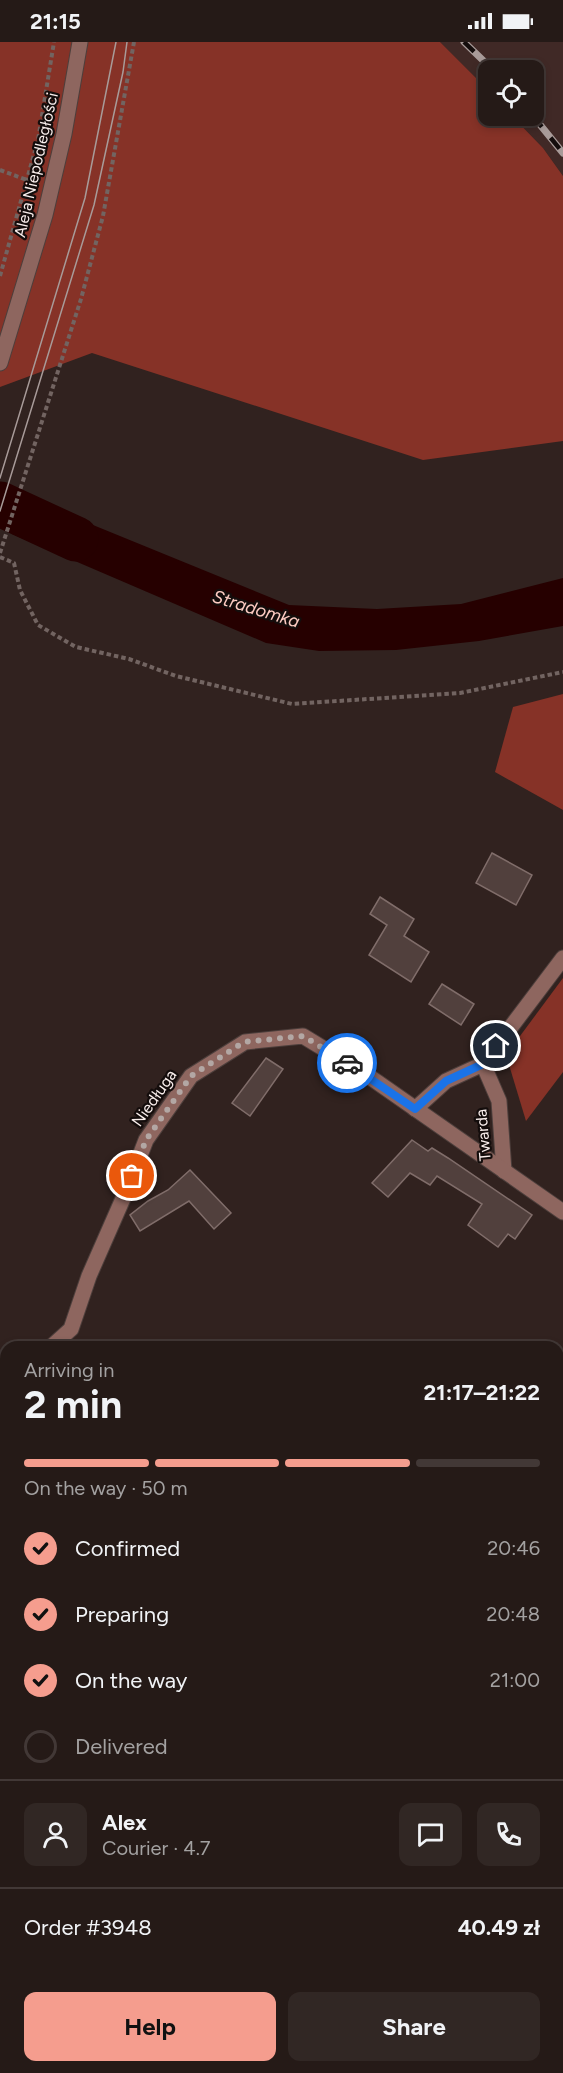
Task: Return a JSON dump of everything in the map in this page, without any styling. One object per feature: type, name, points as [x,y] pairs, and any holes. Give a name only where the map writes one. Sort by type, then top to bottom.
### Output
[{"type":"street","name":"Aleja Niepodległości","points":[[0,363],[45,215],[64,134],[80,42]]},
{"type":"street","points":[[415,1109],[446,1081],[483,1064],[563,958]]},
{"type":"street","name":"Twarda","points":[[303,1036],[367,1075],[563,1212]]},
{"type":"street","name":"Niedługa","points":[[58,1341],[71,1329],[89,1275],[146,1140],[191,1076],[244,1042],[303,1036]]},
{"type":"street","name":"Twarda","points":[[483,1064],[499,1101],[504,1171]]},
{"type":"path","points":[[0,276],[38,140],[54,42]]},
{"type":"path","points":[[134,42],[104,216],[81,299],[0,555],[14,563],[20,590],[38,625],[76,647],[129,659],[176,676],[292,704],[460,693],[563,672]]},
{"type":"path","points":[[0,170],[27,180]]},
{"type":"shaded area","points":[[0,42],[440,42],[478,80],[478,126],[522,126],[543,148],[563,176],[563,441],[423,460],[92,353],[0,387]]},
{"type":"shaded area","points":[[440,42],[563,42],[563,176],[543,148],[522,126],[544,126],[544,60],[478,60],[478,80]]},
{"type":"shaded area","points":[[563,694],[563,810],[495,772],[513,707]]},
{"type":"shaded area","points":[[563,978],[563,1072],[526,1121],[506,1055]]},
{"type":"water","points":[[26,500],[289,605],[377,609],[461,604],[563,578],[563,626],[479,641],[396,650],[319,651],[266,643],[12,534]]},
{"type":"building","points":[[492,853],[532,875],[516,905],[476,883]]},
{"type":"building","points":[[380,897],[414,919],[404,936],[429,952],[411,982],[369,955],[387,925],[370,914]]},
{"type":"building","points":[[442,984],[474,1004],[461,1025],[429,1004]]},
{"type":"building","points":[[266,1058],[283,1069],[250,1116],[232,1103]]},
{"type":"building","points":[[412,1140],[428,1151],[432,1148],[448,1158],[532,1215],[515,1239],[508,1234],[498,1247],[468,1225],[482,1204],[437,1176],[430,1185],[410,1173],[388,1197],[372,1183]]},
{"type":"building","points":[[190,1170],[231,1213],[214,1229],[189,1201],[140,1231],[130,1215],[148,1201],[168,1190]]},
{"type":"waterway","name":"Stradomka","points":[[0,504],[76,539]]},
{"type":"tram line","points":[[0,478],[85,198],[116,42]]},
{"type":"tram line","points":[[0,511],[94,205],[123,72],[127,42]]},
{"type":"railway","points":[[464,42],[483,60]]},
{"type":"railway","points":[[541,126],[563,153]]},
{"type":"way so far","points":[[132,1176],[146,1140],[191,1076],[244,1042],[303,1036],[347,1063]]},
{"type":"route","points":[[347,1063],[415,1109],[446,1081],[483,1064],[496,1046]]}]
